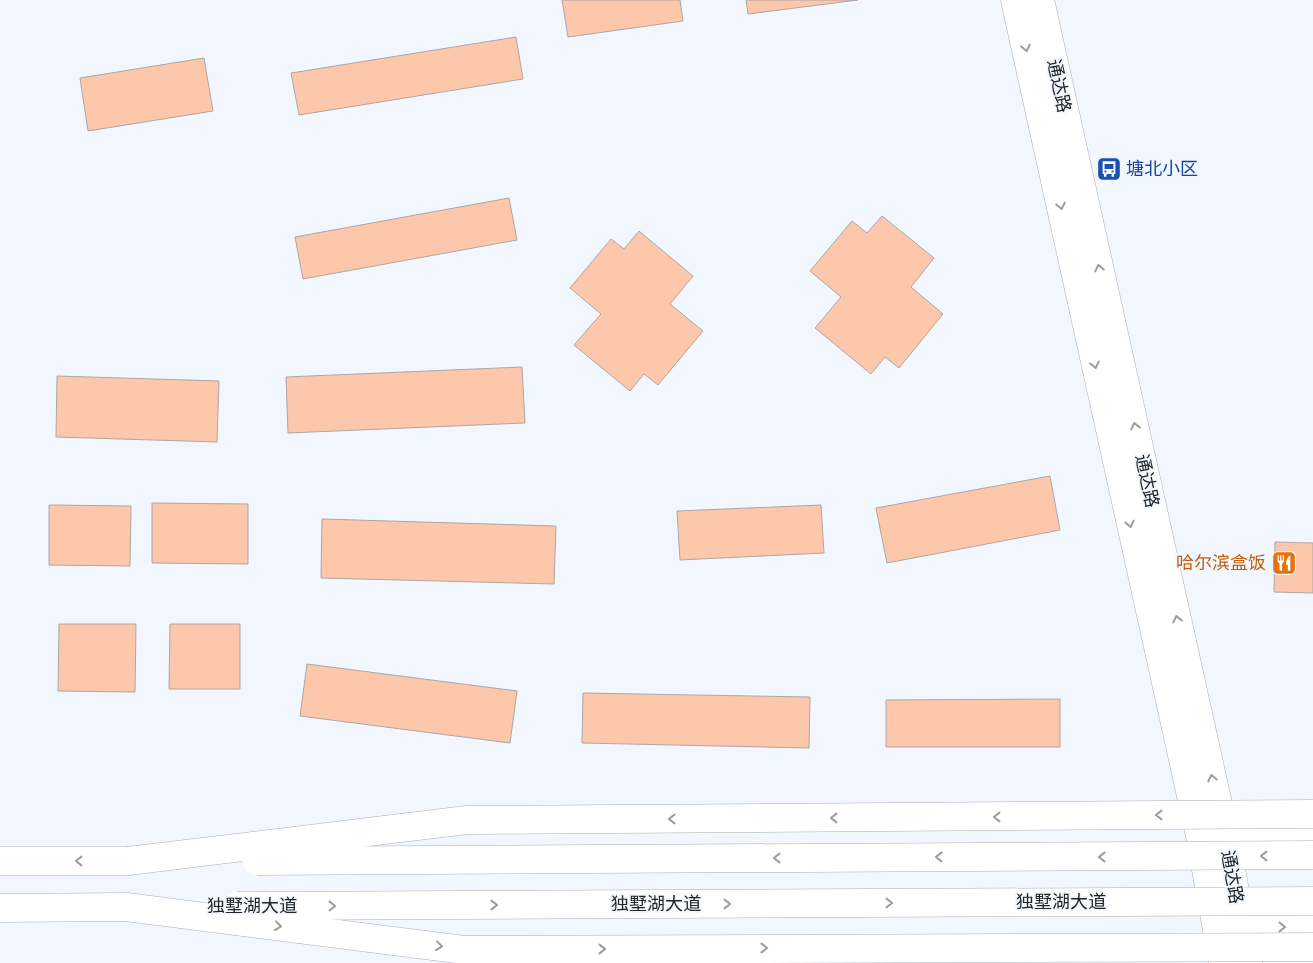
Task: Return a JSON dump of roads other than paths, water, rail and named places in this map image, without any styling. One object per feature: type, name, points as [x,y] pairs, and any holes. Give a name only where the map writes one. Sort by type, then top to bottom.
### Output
[{"type":"main road","name":"通达路","points":[[1015,0],[1211,832]]},
{"type":"main road","name":"通达路","points":[[1040,0],[1229,927],[1248,963]]},
{"type":"main road","points":[[128,861],[467,820],[1313,814]]},
{"type":"main road","points":[[1211,832],[1313,831]]},
{"type":"main road","points":[[0,861],[1313,856]]},
{"type":"main road","name":"独墅湖大道","points":[[0,908],[1313,901]]},
{"type":"main road","points":[[126,907],[464,950],[1313,947]]},
{"type":"main road","name":"通达路","points":[[1223,963],[1229,927]]},
{"type":"main road","points":[[1229,927],[1313,927]]},
{"type":"place","name":"塘北小区","points":[[1109,169]]},
{"type":"place","name":"哈尔滨盒饭","points":[[1284,563]]}]
